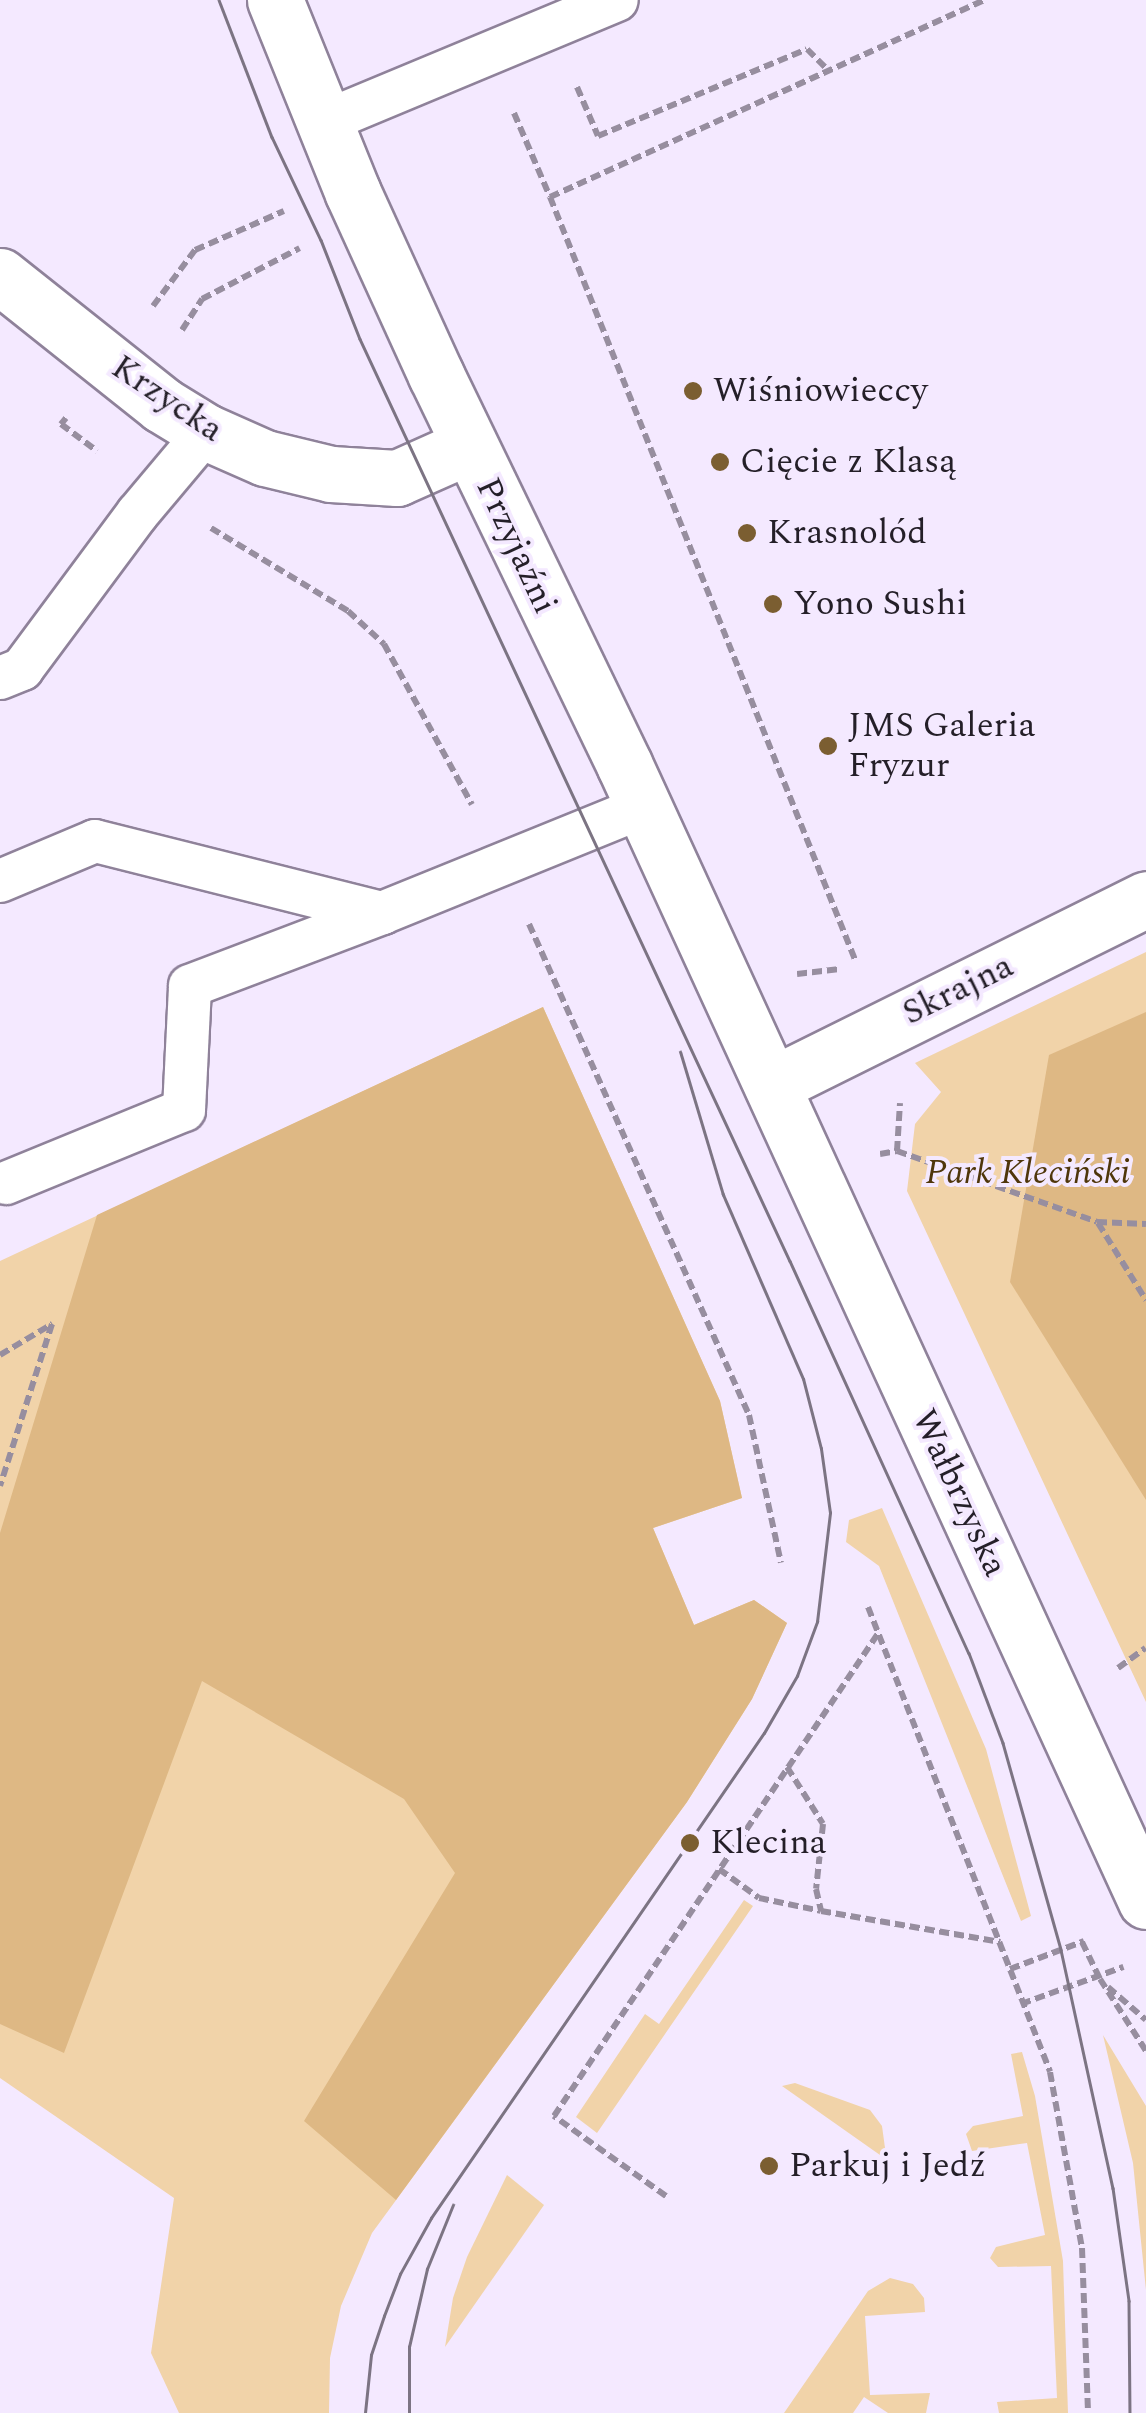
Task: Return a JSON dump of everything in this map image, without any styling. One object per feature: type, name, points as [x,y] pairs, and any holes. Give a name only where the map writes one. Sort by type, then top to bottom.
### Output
[{"type":"street","name":"Przyjaźni","points":[[275,0],[324,122],[469,446],[644,808],[772,1085]]},
{"type":"street","name":"Krzycka","points":[[0,276],[162,404],[206,432],[266,458],[330,474],[397,478],[469,446]]},
{"type":"street","name":"Skrajna","points":[[772,1085],[1146,899]]},
{"type":"street","name":"Wałbrzyska","points":[[772,1085],[1146,1901]]},
{"type":"lane","points":[[324,122],[617,0]]},
{"type":"lane","points":[[0,678],[22,669],[138,513],[206,432]]},
{"type":"lane","points":[[6,1183],[184,1110],[190,986],[644,808]]},
{"type":"lane","points":[[0,881],[95,841],[382,913]]},
{"type":"path","points":[[550,197],[984,0]]},
{"type":"path","points":[[574,80],[598,136],[807,49],[827,68]]},
{"type":"path","points":[[528,145],[857,964]]},
{"type":"path","points":[[150,312],[196,250],[288,209]]},
{"type":"path","points":[[171,346],[202,299],[304,246]]},
{"type":"path","points":[[786,975],[838,969]]},
{"type":"path","points":[[897,1151],[901,1097]]},
{"type":"path","points":[[871,1156],[897,1151],[1097,1222],[1146,1224]]},
{"type":"path","points":[[1097,1222],[1146,1300]]},
{"type":"path","points":[[0,1354],[52,1324],[0,1486]]},
{"type":"path","points":[[868,1608],[1050,2072],[1082,2248],[1088,2413]]},
{"type":"path","points":[[666,2196],[554,2116],[879,1632]]},
{"type":"path","points":[[1105,1677],[1146,1648]]},
{"type":"path","points":[[787,1767],[823,1824],[816,1890],[822,1912]]},
{"type":"path","points":[[719,1869],[760,1898],[1001,1942]]},
{"type":"path","points":[[1010,1969],[1098,1933]]},
{"type":"path","points":[[1082,1942],[1100,1979],[1146,2051]]},
{"type":"path","points":[[1021,2004],[1116,1971]]},
{"type":"path","points":[[1100,1979],[1146,2020]]},
{"type":"green space","name":"Park Kleciński","points":[[1146,952],[1146,1702],[907,1191],[915,1124],[941,1092],[915,1063]]},
{"type":"green space","points":[[543,1007],[720,1401],[742,1498],[653,1528],[694,1625],[754,1600],[787,1623],[752,1699],[687,1802],[372,2233],[341,2306],[330,2358],[329,2413],[179,2413],[151,2353],[174,2198],[0,2078],[0,1261]]},
{"type":"green space","points":[[882,1508],[986,1749],[1031,1916],[1021,1921],[879,1566],[846,1542],[849,1520]]},
{"type":"green space","points":[[744,1900],[753,1906],[597,2133],[576,2117],[645,2014],[659,2024]]},
{"type":"green space","points":[[1103,2035],[1146,2106],[1146,2290],[1133,2163]]},
{"type":"green space","points":[[1022,2052],[1035,2096],[1063,2261],[1068,2413],[999,2413],[997,2402],[1057,2398],[1051,2266],[998,2267],[990,2258],[996,2247],[1045,2235],[1027,2143],[972,2151],[966,2134],[973,2126],[1023,2116],[1011,2054]]},
{"type":"green space","points":[[795,2083],[870,2110],[882,2126],[885,2148],[880,2155],[782,2086]]},
{"type":"green space","points":[[507,2175],[544,2205],[445,2347],[453,2298],[467,2257]]},
{"type":"green space","points":[[890,2278],[913,2284],[924,2298],[925,2312],[865,2316],[870,2395],[930,2393],[926,2413],[888,2413],[864,2397],[853,2413],[784,2413],[868,2291]]},
{"type":"shaded area","points":[[543,1007],[720,1401],[742,1498],[653,1528],[694,1625],[754,1600],[787,1623],[752,1699],[687,1802],[396,2200],[304,2121],[455,1873],[404,1799],[202,1681],[64,2053],[0,2024],[0,1533],[97,1215]]},
{"type":"shaded area","points":[[1146,1012],[1146,1500],[1010,1282],[1049,1055]]},
{"type":"tram line","points":[[219,0],[272,137],[321,240],[360,339],[790,1261],[969,1653],[1003,1743],[1061,1950],[1113,2188],[1129,2301],[1130,2413]]},
{"type":"tram line","points":[[365,2413],[371,2355],[384,2316],[400,2274],[431,2218],[764,1733],[797,1676],[817,1622],[830,1513],[821,1449],[803,1379],[723,1195],[680,1052]]},
{"type":"tram line","points":[[409,2413],[409,2347],[427,2269],[453,2205]]},
{"type":"place","name":"Wiśniowieccy","points":[[693,391]]},
{"type":"place","name":"Cięcie z Klasą","points":[[720,462]]},
{"type":"place","name":"Krasnolód","points":[[747,533]]},
{"type":"place","name":"Yono Sushi","points":[[773,604]]},
{"type":"place","name":"JMS Galeria Fryzur","points":[[828,746]]},
{"type":"place","name":"Klecina","points":[[690,1843]]},
{"type":"place","name":"Parkuj i Jedź","points":[[769,2166]]}]
